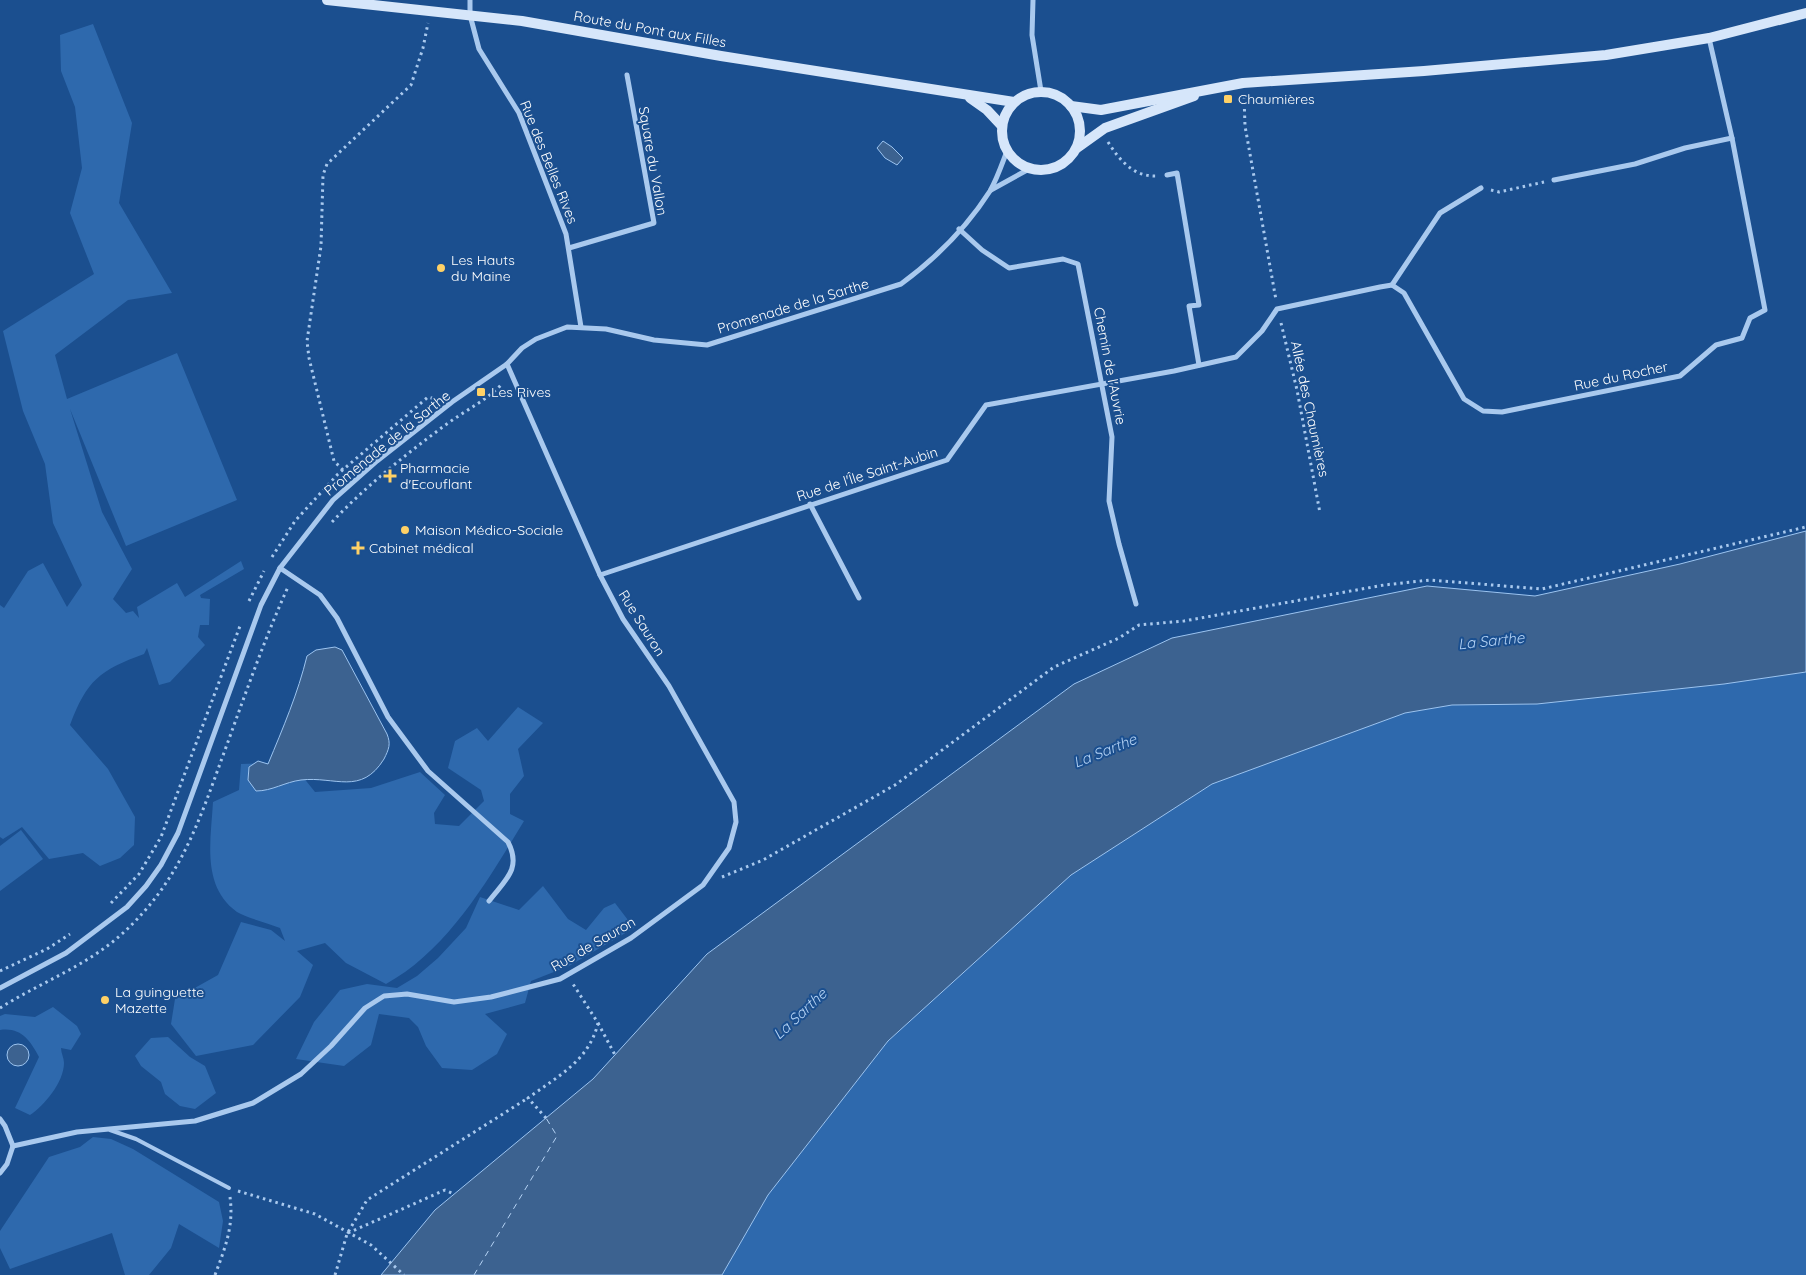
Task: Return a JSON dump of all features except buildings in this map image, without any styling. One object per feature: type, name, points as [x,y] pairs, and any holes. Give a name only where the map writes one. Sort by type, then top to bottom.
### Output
[{"type":"street","name":"Route du Pont aux Filles","points":[[327,0],[522,21],[967,96],[1014,102]]},
{"type":"street","name":"Rue des Belles Rives","points":[[470,0],[470,15],[479,50],[518,113],[557,208],[569,248],[581,327]]},
{"type":"street","points":[[1033,0],[1032,34],[1041,91]]},
{"type":"street","points":[[1071,106],[1101,110],[1243,83],[1606,56],[1709,38],[1806,12]]},
{"type":"street","name":"Rue du Rocher","points":[[1392,285],[1404,293],[1464,400],[1483,411],[1502,412],[1680,376],[1716,344],[1742,338],[1750,318],[1765,310],[1732,138],[1709,38]]},
{"type":"street","name":"Square du Vallon","points":[[569,248],[654,223],[627,75]]},
{"type":"street","points":[[1077,148],[1080,124],[1071,106],[1058,95],[1041,91],[1026,94],[1014,102],[1006,113],[1002,126],[1002,139],[1007,151],[1016,162],[1029,169],[1040,170],[1057,167],[1066,161],[1077,148],[1105,128],[1213,88]]},
{"type":"street","name":"Route du Pont aux Filles","points":[[967,96],[987,110],[1002,126]]},
{"type":"street","points":[[1554,180],[1635,164],[1685,148],[1732,138]]},
{"type":"street","name":"Promenade de la Sarthe","points":[[0,988],[66,954],[100,929],[127,906],[161,865],[178,833],[261,605],[280,568],[333,500],[377,461],[452,402],[507,364],[522,348],[536,339],[567,327],[606,329],[654,340],[707,345],[901,284],[928,264],[959,230],[990,190],[1007,151]]},
{"type":"street","name":"Promenade de la Sarthe","points":[[990,190],[1029,169]]},
{"type":"street","points":[[1167,175],[1177,173],[1181,192],[1200,305],[1189,306],[1199,365]]},
{"type":"street","points":[[1277,310],[1392,285],[1440,213],[1481,188]]},
{"type":"street","name":"Chemin de l'Auvrie","points":[[959,230],[982,250],[1009,268],[1063,260],[1078,264],[1112,437],[1109,501],[1118,544],[1136,604]]},
{"type":"street","name":"Rue de l'Île Saint-Aubin","points":[[600,575],[947,460],[986,405],[1236,357],[1262,331],[1277,310]]},
{"type":"street","name":"Rue Sauron","points":[[507,364],[600,575],[622,619],[670,686],[734,802],[736,822],[730,848],[703,885]]},
{"type":"street","points":[[810,504],[859,598]]},
{"type":"street","points":[[280,568],[320,595],[337,618],[388,717],[428,771],[508,842],[515,855],[514,866],[508,877],[489,901]]},
{"type":"street","name":"Rue de Sauron","points":[[12,1146],[77,1132],[195,1121],[253,1103],[301,1074],[331,1046],[365,1008],[384,996],[407,994],[454,1002],[491,997],[560,979],[631,938],[703,885]]},
{"type":"street","points":[[0,1120],[6,1126],[12,1146],[7,1164],[0,1173]]},
{"type":"lane","points":[[107,1129],[136,1139],[229,1188]]},
{"type":"path","points":[[343,470],[334,461],[309,358],[307,341],[321,246],[323,175],[327,164],[411,85],[423,48],[430,12]]},
{"type":"path","name":"Allée des Chaumières","points":[[1243,83],[1245,126],[1277,310],[1297,390],[1320,514]]},
{"type":"path","points":[[1105,128],[1108,142],[1117,157],[1132,170],[1145,176],[1167,175]]},
{"type":"path","points":[[1481,188],[1499,192],[1554,180]]},
{"type":"path","points":[[327,528],[396,462],[447,424],[490,396],[507,379],[507,364]]},
{"type":"path","points":[[703,885],[763,860],[895,785],[1054,667],[1119,638],[1139,625],[1184,621],[1384,585],[1430,580],[1542,589],[1806,526]]},
{"type":"path","points":[[0,1008],[95,956],[123,933],[152,902],[174,872],[196,830],[270,627],[293,576]]},
{"type":"path","points":[[567,975],[598,1023],[614,1055]]},
{"type":"path","points":[[334,1275],[347,1234],[367,1200],[528,1098],[575,1064],[594,1040],[598,1023]]},
{"type":"path","points":[[528,1098],[546,1118]]},
{"type":"path","points":[[216,1275],[230,1233],[232,1211],[229,1188],[315,1214],[347,1234],[371,1245],[404,1275]]},
{"type":"path","points":[[347,1234],[445,1190],[454,1194]]},
{"type":"shaded area","points":[[93,24],[132,123],[119,203],[172,293],[128,300],[55,355],[67,399],[177,353],[237,500],[126,546],[70,409],[102,512],[132,569],[113,599],[126,613],[133,611],[139,618],[137,607],[177,583],[185,597],[241,561],[244,569],[200,595],[201,598],[210,599],[209,625],[200,625],[198,637],[205,645],[170,682],[159,685],[147,648],[144,654],[116,666],[97,679],[89,687],[76,710],[70,725],[108,769],[135,817],[134,845],[120,858],[100,866],[83,853],[49,859],[22,827],[3,839],[0,837],[0,605],[4,608],[28,571],[43,563],[67,607],[82,585],[53,523],[45,464],[23,411],[3,331],[94,274],[70,213],[82,168],[75,107],[61,71],[60,35]]},
{"type":"shaded area","points":[[1806,672],[1806,1275],[722,1275],[768,1195],[888,1041],[1071,875],[1212,784],[1405,713],[1452,705],[1537,704],[1724,684]]},
{"type":"shaded area","points":[[518,707],[543,723],[518,749],[524,776],[510,794],[510,814],[524,821],[481,890],[447,933],[408,970],[386,984],[346,963],[325,943],[297,951],[313,965],[300,997],[253,1045],[196,1056],[171,1024],[175,999],[218,975],[241,922],[271,930],[285,941],[280,928],[237,912],[218,889],[213,876],[210,847],[213,802],[239,790],[241,764],[291,762],[315,792],[371,788],[420,772],[445,795],[434,813],[435,824],[459,826],[484,801],[481,790],[448,768],[455,741],[477,728],[488,741]]},
{"type":"shaded area","points":[[21,830],[43,859],[0,891],[0,846]]},
{"type":"shaded area","points":[[543,886],[568,919],[586,930],[604,908],[615,903],[634,928],[569,966],[531,981],[525,1003],[485,1014],[507,1034],[497,1054],[472,1070],[442,1068],[426,1046],[418,1027],[409,1018],[379,1014],[371,1045],[344,1066],[296,1059],[314,1022],[340,990],[367,984],[397,988],[417,976],[438,958],[466,928],[480,897],[519,910]]},
{"type":"shaded area","points":[[53,1007],[77,1026],[81,1034],[71,1050],[61,1048],[64,1063],[61,1078],[47,1100],[30,1115],[15,1108],[39,1057],[24,1036],[14,1031],[0,1030],[0,1016],[5,1014],[35,1017]]},
{"type":"shaded area","points":[[168,1037],[190,1057],[205,1066],[216,1093],[195,1109],[180,1106],[165,1094],[161,1082],[141,1066],[135,1056],[151,1038]]},
{"type":"shaded area","points":[[93,1137],[111,1139],[133,1149],[219,1202],[223,1221],[219,1248],[179,1224],[171,1248],[149,1275],[125,1275],[112,1233],[10,1269],[0,1248],[0,1231],[49,1157],[80,1147]]},
{"type":"water","points":[[883,141],[903,158],[897,165],[885,158],[877,148]]},
{"type":"water","name":"La Sarthe","points":[[1806,531],[1806,672],[1724,684],[1537,704],[1452,705],[1405,713],[1212,784],[1071,875],[888,1041],[768,1195],[722,1275],[381,1275],[435,1210],[593,1079],[707,954],[1074,684],[1172,638],[1427,586],[1535,596],[1680,564]]},
{"type":"water","points":[[335,647],[342,650],[387,734],[389,746],[384,759],[375,770],[357,781],[301,780],[268,790],[256,791],[248,780],[249,767],[258,761],[268,764],[295,697],[307,656],[316,650]]},
{"type":"water","points":[[18,1044],[26,1047],[29,1055],[26,1063],[18,1066],[10,1063],[7,1055],[10,1047]]},
{"type":"ferry route","points":[[474,1275],[557,1136],[546,1118]]},
{"type":"place","name":"Chaumières","points":[[1228,99]]},
{"type":"place","name":"Les Hauts du Maine","points":[[441,268]]},
{"type":"place","name":"Les Rives","points":[[481,392]]},
{"type":"place","name":"Pharmacie d'Ecouflant","points":[[390,476]]},
{"type":"place","name":"Maison Médico-Sociale","points":[[405,530]]},
{"type":"place","name":"Cabinet médical","points":[[358,548]]},
{"type":"place","name":"La guinguette Mazette","points":[[105,1000]]}]
